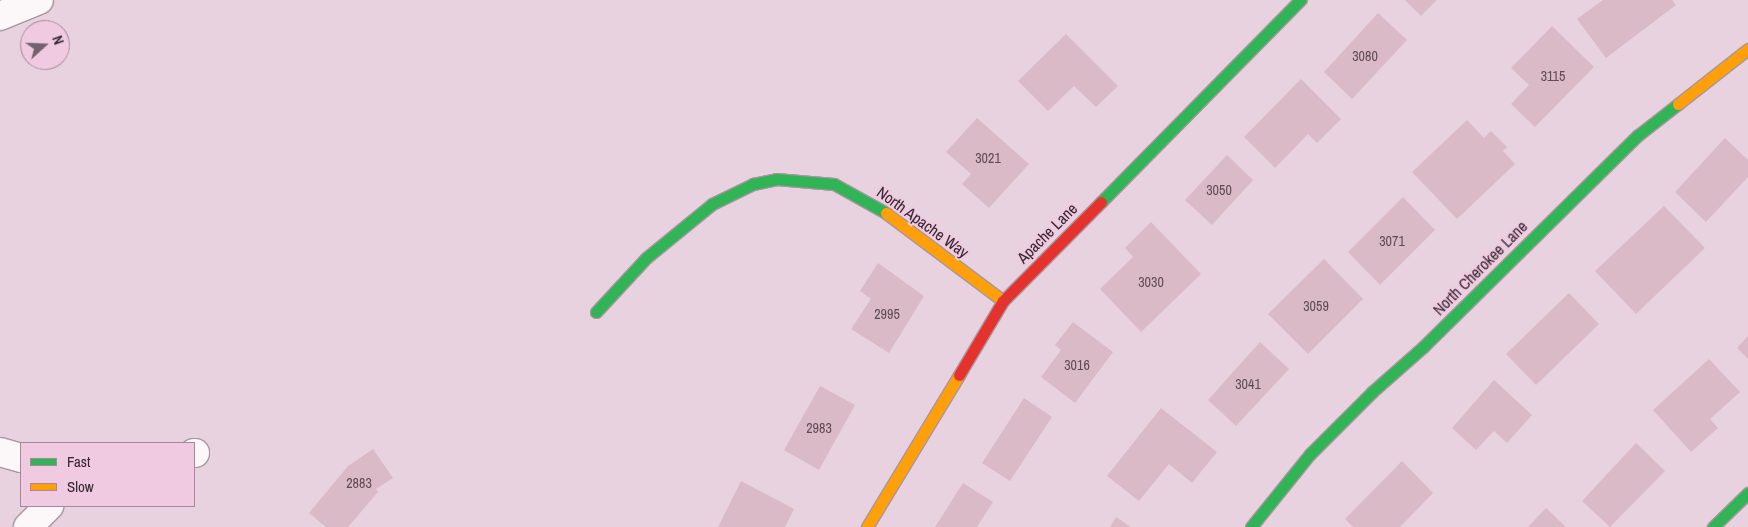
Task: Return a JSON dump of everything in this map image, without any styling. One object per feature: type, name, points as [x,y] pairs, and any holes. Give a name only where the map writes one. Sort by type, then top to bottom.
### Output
[{"type":"street","points":[[0,16],[39,0]]},
{"type":"street","name":"Apache Lane","points":[[866,527],[1003,300],[1300,0]]},
{"type":"street","name":"North Cherokee Lane","points":[[1250,527],[1310,454],[1365,399],[1423,347],[1637,136],[1748,49]]},
{"type":"street","name":"North Apache Way","points":[[596,312],[646,258],[712,204],[753,184],[776,179],[805,179],[834,184],[874,204],[1003,300]]},
{"type":"street","points":[[0,452],[20,458]]},
{"type":"street","points":[[1713,527],[1748,493]]},
{"type":"street","points":[[28,527],[48,507]]},
{"type":"building","points":[[1405,0],[1437,0],[1421,16]]},
{"type":"building","points":[[1603,0],[1672,0],[1676,5],[1606,58],[1577,19]]},
{"type":"building","points":[[1378,13],[1407,40],[1352,99],[1324,72]]},
{"type":"building","points":[[1552,26],[1594,67],[1535,127],[1511,104],[1529,85],[1511,68]]},
{"type":"building","points":[[1066,34],[1118,86],[1096,107],[1074,86],[1048,111],[1018,81]]},
{"type":"building","points":[[1301,79],[1341,119],[1317,143],[1308,134],[1275,168],[1244,137]]},
{"type":"building","points":[[977,118],[1029,164],[989,208],[962,184],[971,174],[946,152]]},
{"type":"building","points":[[1467,120],[1484,138],[1491,131],[1507,147],[1503,151],[1515,164],[1457,219],[1412,172]]},
{"type":"building","points":[[1725,138],[1748,160],[1748,177],[1706,222],[1675,192]]},
{"type":"building","points":[[1227,155],[1253,180],[1212,225],[1185,200]]},
{"type":"building","points":[[1403,197],[1435,230],[1380,285],[1348,252]]},
{"type":"building","points":[[1664,206],[1705,248],[1636,314],[1595,271]]},
{"type":"building","points":[[1151,222],[1201,274],[1141,332],[1100,289],[1133,257],[1125,248]]},
{"type":"building","points":[[1324,259],[1363,299],[1308,354],[1268,314]]},
{"type":"building","points":[[878,263],[924,296],[889,353],[851,329],[871,299],[860,291]]},
{"type":"building","points":[[1569,293],[1599,324],[1536,385],[1506,354]]},
{"type":"building","points":[[1073,322],[1113,352],[1075,403],[1041,377],[1061,350],[1055,345]]},
{"type":"building","points":[[1748,336],[1748,359],[1737,348]]},
{"type":"building","points":[[1260,342],[1289,369],[1236,426],[1208,400]]},
{"type":"building","points":[[1709,359],[1740,392],[1710,419],[1718,428],[1691,452],[1653,410]]},
{"type":"building","points":[[1494,380],[1532,415],[1507,443],[1494,431],[1476,450],[1452,428]]},
{"type":"building","points":[[820,386],[855,405],[819,470],[784,450]]},
{"type":"building","points":[[1024,398],[1052,417],[1010,481],[982,463]]},
{"type":"building","points":[[1161,408],[1217,452],[1192,483],[1169,464],[1139,501],[1107,476]]},
{"type":"building","points":[[1636,443],[1665,471],[1610,527],[1582,501]]},
{"type":"building","points":[[373,449],[393,478],[376,489],[378,492],[348,527],[326,527],[309,513],[348,466]]},
{"type":"building","points":[[1402,461],[1433,493],[1400,527],[1353,527],[1345,519]]},
{"type":"building","points":[[741,481],[794,509],[785,527],[718,527]]},
{"type":"building","points":[[963,483],[993,502],[977,527],[935,527]]},
{"type":"building","points":[[1546,508],[1566,527],[1528,527]]},
{"type":"building","points":[[1116,517],[1131,527],[1110,527]]},
{"type":"traffic: fast","points":[[1101,202],[1300,0]]},
{"type":"traffic: fast","points":[[1251,527],[1310,454],[1372,392],[1423,347],[1637,136],[1678,104]]},
{"type":"traffic: fast","points":[[596,312],[646,258],[712,204],[753,184],[776,179],[834,184],[886,213]]},
{"type":"traffic: fast","points":[[1713,527],[1748,493]]},
{"type":"traffic: slow","points":[[1678,104],[1748,49]]},
{"type":"traffic: slow","points":[[886,213],[1003,301]]},
{"type":"traffic: slow","points":[[867,527],[959,375]]},
{"type":"traffic: jam","points":[[959,375],[1003,301],[1101,202]]}]
